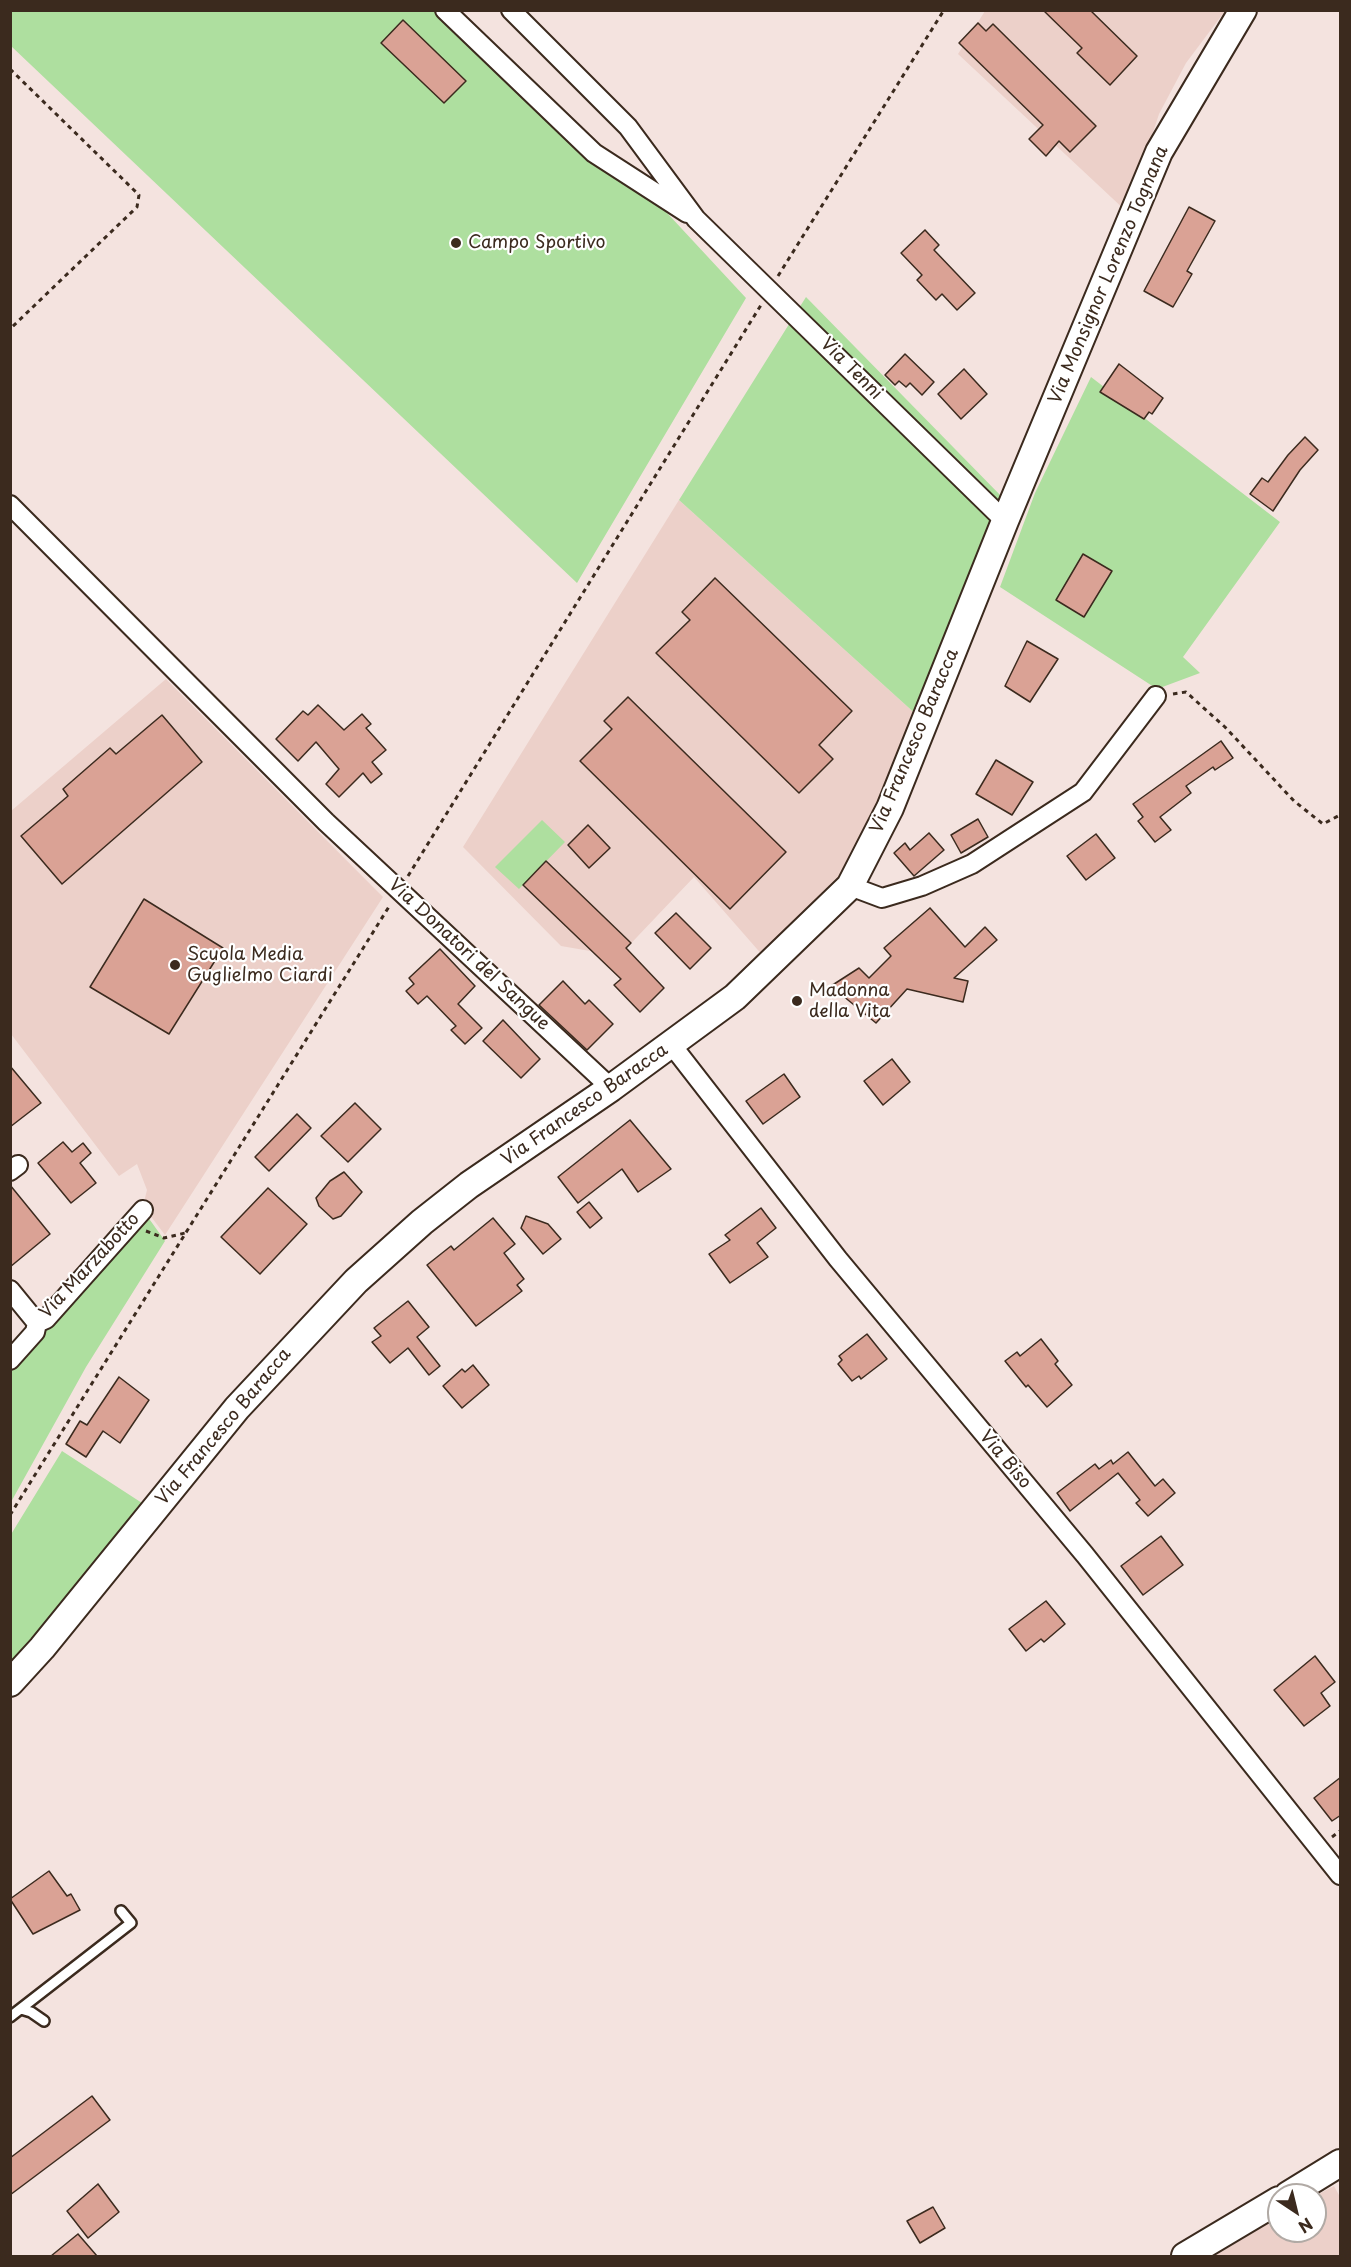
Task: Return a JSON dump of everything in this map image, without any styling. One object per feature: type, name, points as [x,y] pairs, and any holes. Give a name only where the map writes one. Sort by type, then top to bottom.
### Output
[{"type":"street","name":"Via Tenni","points":[[445,10],[594,153],[696,219],[771,289],[1005,521]]},
{"type":"street","name":"Via Tenni","points":[[511,10],[628,127],[696,219]]},
{"type":"street","name":"Via Monsignor Lorenzo Tognana","points":[[1035,449],[1159,152],[1244,10]]},
{"type":"street","points":[[623,171],[645,150]]},
{"type":"street","name":"Via Francesco Baracca","points":[[10,1683],[42,1648],[237,1408],[356,1281],[422,1222],[469,1185],[611,1088],[735,997],[850,886],[890,808],[1035,449]]},
{"type":"street","name":"Via Donatori del Sangue","points":[[10,504],[326,822],[611,1088]]},
{"type":"street","points":[[850,886],[882,898],[922,886],[972,864],[1083,792],[1156,696]]},
{"type":"street","name":"Via Biso","points":[[671,1044],[838,1259],[1085,1556],[1341,1875]]},
{"type":"street","name":"Via Marzabotto","points":[[37,1323],[46,1319],[143,1210]]},
{"type":"street","name":"Via Marzabotto","points":[[10,1290],[37,1323]]},
{"type":"street","name":"Via Marzabotto","points":[[10,1360],[35,1332],[37,1323]]},
{"type":"street","points":[[1308,2183],[1341,2163]]},
{"type":"street","points":[[1185,2256],[1267,2207]]},
{"type":"lane","points":[[10,2017],[130,1923],[121,1911]]},
{"type":"lane","points":[[21,2009],[31,2012],[44,2021]]},
{"type":"path","points":[[10,1515],[944,10]]},
{"type":"path","points":[[10,69],[139,195],[136,207],[10,329]]},
{"type":"path","points":[[1156,696],[1186,692],[1225,727],[1294,801],[1323,824],[1341,815]]},
{"type":"path","points":[[131,1226],[164,1238],[185,1233]]},
{"type":"shaded area","points":[[985,11],[1225,11],[1186,63],[1159,114],[1127,212],[958,54]]},
{"type":"shaded area","points":[[679,500],[919,717],[845,876],[764,957],[694,877],[619,956],[561,946],[463,847]]},
{"type":"shaded area","name":"Scuola Media Guglielmo Ciardi","points":[[166,679],[383,897],[165,1235],[143,1206],[147,1190],[137,1164],[119,1176],[11,1034],[11,811]]},
{"type":"shaded area","points":[[1334,2186],[1340,2197],[1340,2256],[1214,2256],[1267,2224],[1267,2243],[1327,2243],[1327,2190]]},
{"type":"green space","name":"Campo Sportivo","points":[[10,11],[435,11],[602,163],[643,187],[746,298],[577,583],[11,46]]},
{"type":"green space","points":[[806,297],[1004,499],[919,717],[679,500]]},
{"type":"green space","points":[[1091,377],[1280,522],[1183,657],[1200,673],[1157,689],[1000,587],[1035,493]]},
{"type":"green space","points":[[542,820],[565,842],[519,889],[495,867]]},
{"type":"green space","points":[[145,1213],[165,1241],[86,1367],[11,1502],[11,1371]]},
{"type":"green space","points":[[62,1451],[142,1503],[11,1671],[10,1536]]},
{"type":"building","points":[[1043,10],[1090,10],[1137,56],[1110,85],[1077,53],[1082,48]]},
{"type":"building","points":[[403,20],[466,81],[444,103],[381,43]]},
{"type":"building","points":[[978,23],[986,31],[993,24],[1096,126],[1070,152],[1059,141],[1046,156],[1029,139],[1043,125],[959,43]]},
{"type":"building","points":[[1189,207],[1215,221],[1187,271],[1192,274],[1173,307],[1144,291]]},
{"type":"building","points":[[925,230],[939,245],[934,250],[975,293],[957,310],[942,294],[936,300],[917,280],[922,275],[901,253]]},
{"type":"building","points":[[905,354],[934,382],[922,395],[910,383],[906,387],[899,381],[895,385],[885,375]]},
{"type":"building","points":[[1119,364],[1163,398],[1152,414],[1149,412],[1144,419],[1100,392]]},
{"type":"building","points":[[964,369],[987,394],[961,419],[938,394]]},
{"type":"building","points":[[1305,437],[1318,450],[1300,470],[1273,511],[1250,494],[1262,478],[1268,482]]},
{"type":"building","points":[[1083,554],[1112,571],[1084,617],[1056,600]]},
{"type":"building","points":[[715,578],[852,711],[819,745],[833,759],[799,793],[656,653],[690,620],[682,612]]},
{"type":"building","points":[[1027,641],[1058,659],[1030,702],[1005,686]]},
{"type":"building","points":[[628,697],[786,852],[730,909],[580,761],[612,729],[604,721]]},
{"type":"building","points":[[318,705],[344,730],[362,714],[371,724],[366,728],[386,750],[372,762],[382,774],[371,783],[363,773],[339,797],[326,784],[339,769],[316,742],[298,761],[276,739],[303,711],[308,715]]},
{"type":"building","points":[[162,715],[202,762],[62,884],[21,836],[68,796],[63,789],[110,748],[116,754]]},
{"type":"building","points":[[1221,741],[1233,758],[1215,770],[1213,767],[1186,786],[1191,793],[1160,817],[1171,830],[1155,842],[1138,821],[1143,817],[1133,804]]},
{"type":"building","points":[[996,760],[1033,782],[1012,815],[976,794]]},
{"type":"building","points":[[978,819],[988,837],[961,853],[951,835]]},
{"type":"building","points":[[588,825],[610,848],[589,868],[568,845]]},
{"type":"building","points":[[929,833],[944,850],[914,876],[894,853],[905,843],[910,850]]},
{"type":"building","points":[[1096,834],[1115,858],[1086,880],[1067,856]]},
{"type":"building","points":[[546,861],[631,943],[626,948],[664,988],[640,1012],[614,985],[621,979],[523,885]]},
{"type":"building","points":[[144,899],[223,948],[169,1034],[90,987]]},
{"type":"building","points":[[930,908],[965,947],[985,927],[997,940],[954,978],[968,981],[963,1002],[907,989],[876,1023],[831,986],[859,968],[869,978],[891,956],[884,948]]},
{"type":"building","points":[[676,913],[711,948],[690,969],[655,933]]},
{"type":"building","points":[[440,949],[475,986],[458,1004],[482,1028],[465,1044],[451,1030],[456,1026],[427,996],[418,1004],[406,991],[414,984],[409,978]]},
{"type":"building","points":[[563,981],[585,1004],[589,1000],[613,1024],[587,1050],[539,1005]]},
{"type":"building","points":[[503,1020],[540,1059],[521,1078],[483,1041]]},
{"type":"building","points":[[892,1059],[910,1082],[883,1105],[864,1081]]},
{"type":"building","points":[[10,1066],[41,1103],[10,1127]]},
{"type":"building","points":[[784,1074],[800,1097],[763,1124],[746,1101]]},
{"type":"building","points":[[355,1103],[381,1129],[348,1162],[321,1136]]},
{"type":"building","points":[[297,1114],[311,1128],[269,1171],[255,1157]]},
{"type":"building","points":[[630,1120],[671,1169],[638,1192],[622,1169],[578,1203],[558,1177]]},
{"type":"building","points":[[63,1142],[72,1152],[83,1143],[91,1153],[80,1163],[96,1183],[71,1203],[38,1163]]},
{"type":"building","points":[[344,1172],[362,1192],[341,1216],[333,1219],[319,1206],[316,1198],[330,1181]]},
{"type":"building","points":[[10,1185],[50,1234],[10,1267]]},
{"type":"building","points":[[268,1188],[307,1224],[260,1274],[221,1237]]},
{"type":"building","points":[[589,1202],[602,1218],[590,1228],[577,1212]]},
{"type":"building","points":[[761,1208],[776,1228],[757,1243],[768,1257],[730,1283],[709,1254],[730,1240],[725,1235]]},
{"type":"building","points":[[526,1216],[548,1224],[561,1239],[543,1254],[521,1228]]},
{"type":"building","points":[[493,1218],[515,1244],[504,1253],[524,1279],[517,1285],[522,1291],[476,1326],[427,1265],[451,1246],[454,1250]]},
{"type":"building","points":[[408,1301],[429,1327],[417,1337],[440,1366],[429,1375],[408,1348],[390,1363],[372,1342],[381,1336],[374,1328]]},
{"type":"building","points":[[867,1334],[887,1359],[861,1379],[859,1376],[852,1381],[838,1364],[842,1360],[839,1356]]},
{"type":"building","points":[[1041,1339],[1058,1361],[1055,1364],[1072,1385],[1047,1407],[1028,1385],[1026,1387],[1005,1361],[1017,1352],[1020,1356]]},
{"type":"building","points":[[473,1365],[489,1385],[462,1408],[443,1386],[462,1369],[465,1372]]},
{"type":"building","points":[[119,1377],[149,1400],[120,1443],[103,1431],[86,1457],[66,1444],[80,1421],[87,1425]]},
{"type":"building","points":[[1128,1452],[1155,1486],[1163,1479],[1175,1493],[1148,1516],[1136,1503],[1140,1500],[1118,1473],[1070,1511],[1057,1493],[1095,1464],[1099,1469],[1111,1460],[1113,1464]]},
{"type":"building","points":[[1161,1536],[1183,1565],[1143,1595],[1121,1566]]},
{"type":"building","points":[[1046,1601],[1065,1624],[1044,1642],[1041,1639],[1026,1651],[1009,1629]]},
{"type":"building","points":[[1315,1656],[1335,1682],[1321,1693],[1330,1706],[1304,1726],[1274,1690]]},
{"type":"building","points":[[1341,1777],[1341,1815],[1332,1821],[1314,1798]]},
{"type":"building","points":[[49,1871],[67,1896],[71,1894],[80,1910],[33,1934],[10,1899]]},
{"type":"building","points":[[92,2096],[110,2120],[10,2195],[10,2158]]},
{"type":"building","points":[[98,2184],[119,2212],[88,2238],[67,2211]]},
{"type":"building","points":[[933,2207],[945,2228],[920,2243],[907,2221]]},
{"type":"building","points":[[78,2234],[97,2256],[51,2256]]},
{"type":"place","name":"Campo Sportivo","points":[[456,243]]},
{"type":"place","name":"Scuola Media Guglielmo Ciardi","points":[[175,965]]},
{"type":"place","name":"Madonna della Vita","points":[[797,1001]]}]
